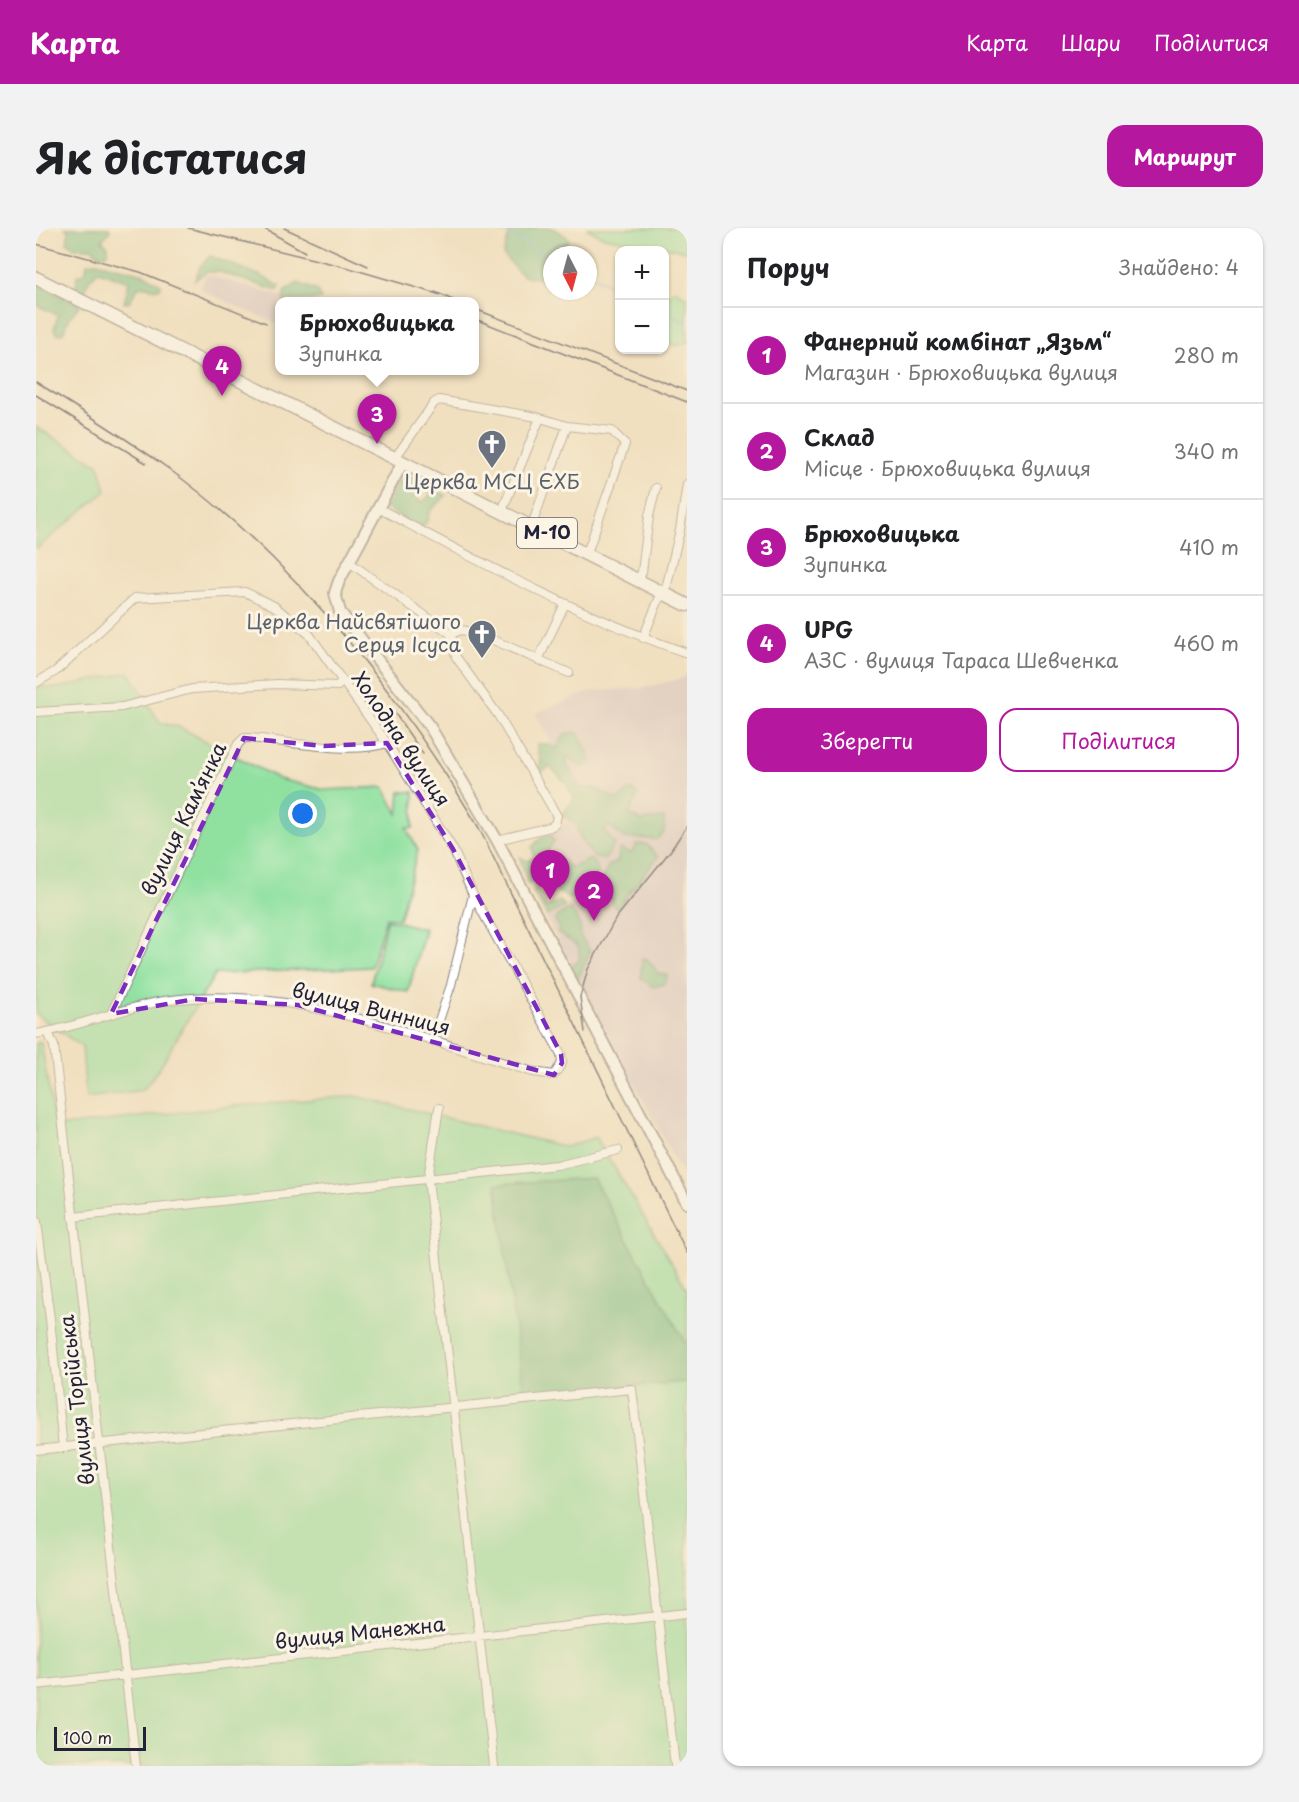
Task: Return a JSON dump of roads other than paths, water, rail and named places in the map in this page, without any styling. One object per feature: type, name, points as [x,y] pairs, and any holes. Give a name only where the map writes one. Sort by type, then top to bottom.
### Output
[{"type":"main road","name":"М-10","points":[[36,278],[687,604]]},
{"type":"main road","points":[[399,460],[380,509],[335,593],[340,612],[430,728],[497,840],[687,1203]]},
{"type":"street","points":[[399,460],[434,404],[439,400],[540,418],[567,426],[612,431],[625,444],[587,553]]},
{"type":"street","points":[[502,511],[540,418]]},
{"type":"street","points":[[532,525],[567,426]]},
{"type":"street","points":[[643,638],[663,593],[680,530],[687,484]]},
{"type":"street","points":[[638,580],[642,572],[649,516],[656,488]]},
{"type":"street","points":[[380,509],[519,583],[643,638],[687,653]]},
{"type":"street","points":[[680,530],[687,522]]},
{"type":"street","points":[[350,562],[451,634],[456,657],[498,715],[557,816],[555,824],[550,827],[497,840]]},
{"type":"street","name":"Холодна вулиця","points":[[36,683],[56,671],[135,598],[241,591],[274,606],[309,634],[387,743],[453,849],[473,895],[561,1054],[562,1063],[554,1075]]},
{"type":"street","points":[[538,660],[565,604]]},
{"type":"street","points":[[451,634],[460,630],[477,633],[569,673]]},
{"type":"street","points":[[36,712],[122,707],[192,689],[277,684],[338,686],[342,680]]},
{"type":"street","name":"вулиця Камʼянка","points":[[111,1014],[238,744],[244,738],[317,746],[362,746],[387,743]]},
{"type":"street","points":[[432,1041],[451,985],[473,895]]},
{"type":"street","name":"вулиця Винниця","points":[[36,1034],[165,1001],[232,998],[266,1001],[340,1014],[533,1072],[554,1075]]},
{"type":"street","name":"вулиця Торійська","points":[[48,1032],[54,1046],[136,1766]]},
{"type":"street","points":[[439,1108],[428,1179],[494,1766]]},
{"type":"street","points":[[73,1217],[557,1165],[618,1150]]},
{"type":"street","points":[[37,1222],[50,1319],[63,1448]]},
{"type":"street","points":[[36,1450],[632,1389],[675,1766]]},
{"type":"street","name":"вулиця Манежна","points":[[36,1685],[687,1613]]},
{"type":"waterway","points":[[495,228],[543,252]]},
{"type":"waterway","points":[[597,278],[615,288]]},
{"type":"waterway","points":[[669,314],[687,323]]},
{"type":"railway","points":[[188,228],[349,268],[441,295]]},
{"type":"railway","points":[[263,228],[305,252]]},
{"type":"railway","points":[[284,228],[368,266]]},
{"type":"railway","points":[[36,244],[140,272],[266,323]]},
{"type":"railway","points":[[435,292],[446,297]]},
{"type":"railway","points":[[479,311],[687,391]]},
{"type":"railway","points":[[479,321],[687,402]]},
{"type":"railway","points":[[36,382],[169,469],[216,506],[260,546],[342,633],[415,728],[479,828],[687,1253]]},
{"type":"railway","points":[[36,395],[146,463]]},
{"type":"railway","points":[[394,712],[423,754]]},
{"type":"railway","points":[[585,1032],[580,997],[588,969],[616,918],[671,850],[687,826]]},
{"type":"place","name":"UPG","points":[[222,396]]},
{"type":"place","name":"Брюховицька","points":[[377,444]]},
{"type":"place","name":"Церква МСЦ ЄХБ","points":[[492,470]]},
{"type":"place","name":"Церква Найсвятішого Серця Ісуса","points":[[482,660]]},
{"type":"place","name":"Фанерний комбінат „Язьм“","points":[[550,900]]},
{"type":"place","name":"Склад","points":[[594,921]]}]
